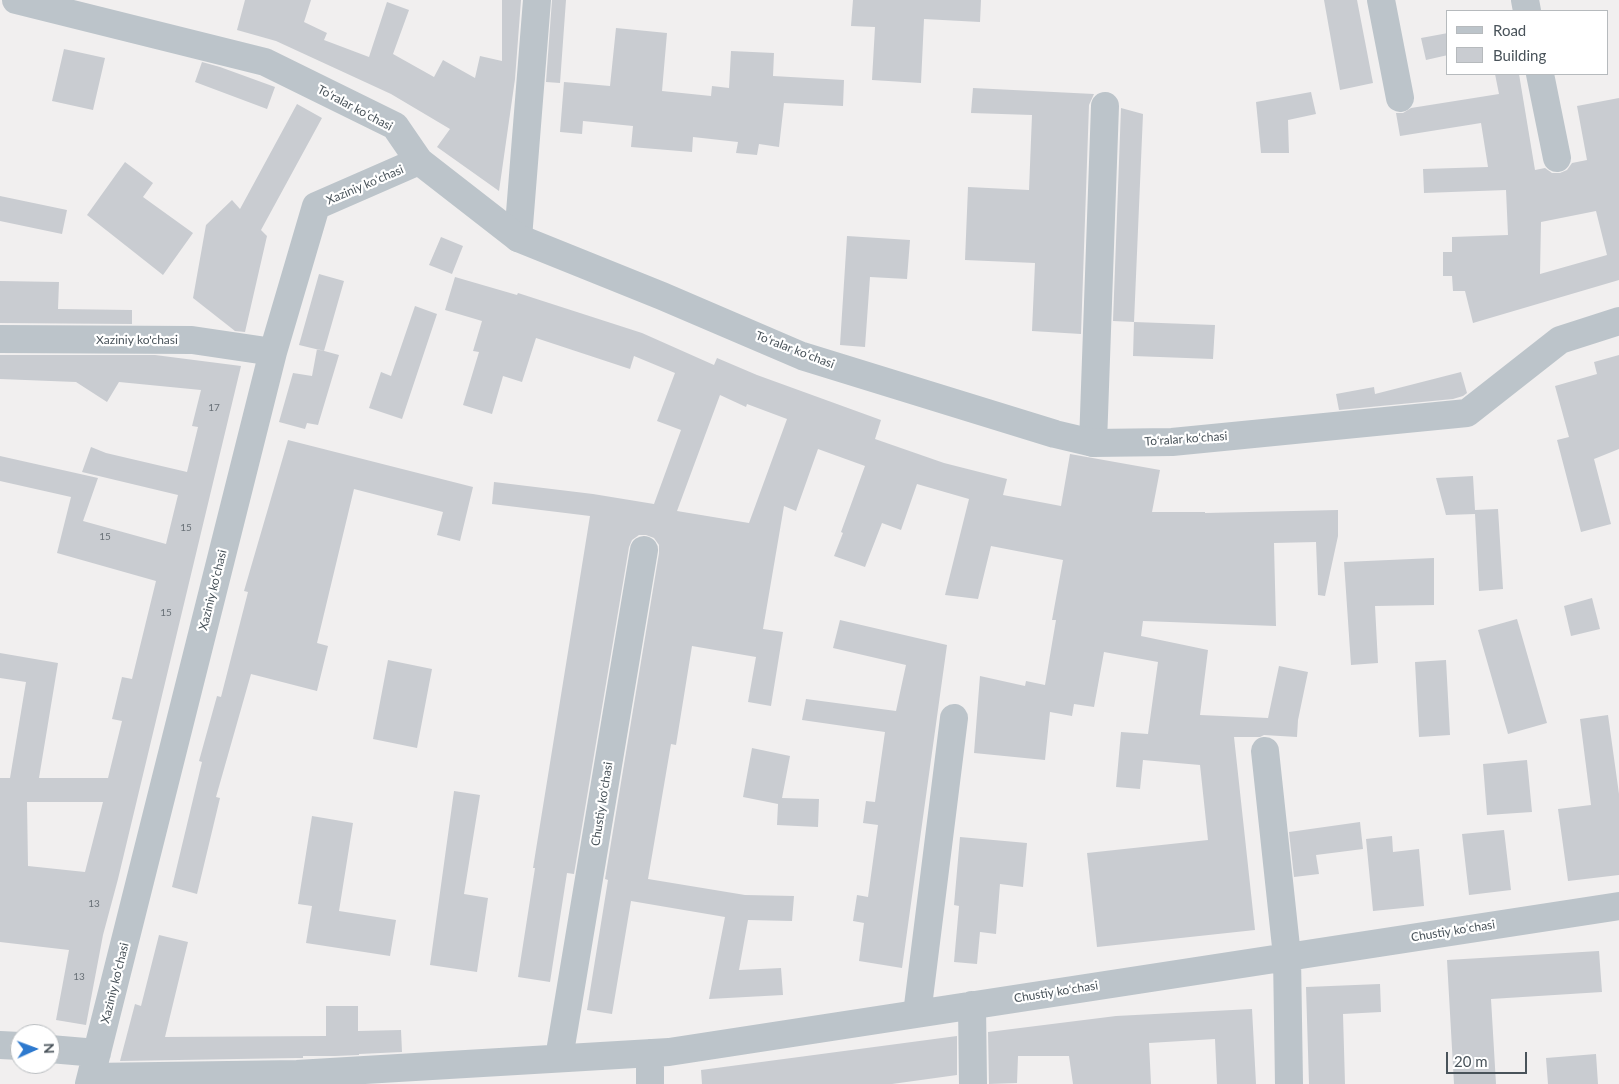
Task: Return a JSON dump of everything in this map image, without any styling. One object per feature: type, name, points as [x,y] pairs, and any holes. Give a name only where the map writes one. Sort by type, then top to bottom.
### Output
[{"type":"street","name":"Toʻralar koʻchasi","points":[[16,0],[265,62],[395,126],[419,161],[518,238],[662,296],[802,356],[1055,434],[1093,443],[1172,442],[1467,413],[1560,340],[1619,322]]},
{"type":"street","points":[[518,238],[537,0]]},
{"type":"street","points":[[1381,0],[1400,98]]},
{"type":"street","points":[[1540,75],[1557,158]]},
{"type":"street","points":[[1093,443],[1106,106]]},
{"type":"street","name":"Xaziniy koʻchasi","points":[[93,1072],[273,352],[316,206],[419,161]]},
{"type":"street","name":"Xaziniy ko'chasi","points":[[0,339],[192,340],[273,352]]},
{"type":"street","name":"Chustiy koʻchasi","points":[[560,1058],[644,550]]},
{"type":"street","points":[[917,1014],[954,718]]},
{"type":"street","points":[[1265,751],[1288,956],[1289,1084]]},
{"type":"street","name":"Chustiy koʻchasi","points":[[60,1054],[93,1072],[297,1079],[560,1058],[669,1052],[1619,906]]},
{"type":"street","points":[[972,1005],[973,1084]]},
{"type":"street","points":[[650,1053],[650,1084]]},
{"type":"building","points":[[245,0],[311,0],[304,22],[327,33],[324,40],[369,57],[387,2],[409,10],[393,54],[434,77],[443,60],[475,78],[480,56],[502,61],[502,0],[521,0],[515,79],[499,191],[437,147],[450,129],[391,94],[276,41],[237,30]]},
{"type":"building","points":[[552,0],[566,0],[560,83],[546,82]]},
{"type":"building","points":[[853,0],[981,0],[980,22],[924,19],[921,83],[872,80],[875,27],[851,26]]},
{"type":"building","points":[[1324,0],[1357,0],[1373,83],[1340,90]]},
{"type":"building","points":[[616,28],[667,33],[662,91],[711,96],[712,86],[729,88],[731,51],[774,53],[773,76],[844,80],[843,106],[784,103],[779,147],[759,144],[757,155],[736,153],[738,142],[693,137],[692,152],[631,147],[633,126],[583,121],[582,134],[560,132],[564,82],[610,86]]},
{"type":"building","points":[[1446,33],[1446,55],[1426,60],[1421,38]]},
{"type":"building","points":[[64,49],[105,58],[93,110],[52,101]]},
{"type":"building","points":[[202,62],[275,87],[267,109],[195,82]]},
{"type":"building","points":[[1495,75],[1519,75],[1535,170],[1545,168],[1552,173],[1560,173],[1567,170],[1572,163],[1587,160],[1577,106],[1619,98],[1619,280],[1473,323],[1465,291],[1453,291],[1452,276],[1443,276],[1443,252],[1452,252],[1452,237],[1508,235],[1506,190],[1424,193],[1423,169],[1488,167],[1481,123],[1400,136],[1396,113],[1403,113],[1411,108],[1499,94]],"holes":[[[1596,211],[1607,255],[1540,274],[1541,222]]]},
{"type":"building","points":[[973,88],[1094,94],[1089,105],[1081,334],[1032,331],[1035,263],[965,260],[968,187],[1029,190],[1032,115],[971,113]]},
{"type":"building","points":[[1311,92],[1316,114],[1288,120],[1289,153],[1261,153],[1256,102]]},
{"type":"building","points":[[297,104],[322,118],[261,230],[267,236],[245,332],[235,331],[193,298],[206,225],[232,200],[240,209]]},
{"type":"building","points":[[1121,108],[1143,114],[1134,322],[1113,321]]},
{"type":"building","points":[[125,162],[153,183],[143,197],[193,233],[163,275],[87,215]]},
{"type":"building","points":[[0,196],[67,210],[62,234],[0,221]]},
{"type":"building","points":[[847,236],[910,240],[907,279],[870,277],[865,347],[840,345]]},
{"type":"building","points":[[441,237],[463,246],[452,274],[429,265]]},
{"type":"building","points":[[319,274],[344,281],[324,351],[299,345]]},
{"type":"building","points":[[455,277],[517,295],[518,293],[642,333],[714,365],[717,358],[757,375],[881,420],[875,439],[944,463],[1007,479],[1003,495],[1061,506],[1070,454],[1160,470],[1152,512],[1205,513],[1338,510],[1338,536],[1325,596],[1318,595],[1316,542],[1274,543],[1276,626],[1143,621],[1141,636],[1208,650],[1200,715],[1268,718],[1279,666],[1308,672],[1298,720],[1297,737],[1264,735],[1260,737],[1234,737],[1255,930],[1097,947],[1087,853],[1208,840],[1200,765],[1143,760],[1140,789],[1116,787],[1121,732],[1148,734],[1158,662],[1104,652],[1094,707],[1074,704],[1072,716],[1050,712],[1045,760],[974,753],[980,676],[1025,686],[1026,681],[1045,685],[1056,620],[1052,620],[1063,560],[991,546],[978,599],[945,595],[969,499],[917,484],[901,530],[882,523],[865,567],[834,556],[865,466],[818,449],[796,511],[784,506],[763,629],[783,632],[771,706],[748,702],[756,657],[692,646],[676,745],[671,744],[648,879],[745,895],[794,896],[792,921],[748,920],[739,970],[781,968],[783,995],[709,999],[725,917],[631,901],[612,1014],[587,1010],[608,880],[605,879],[659,553],[659,545],[654,538],[646,535],[639,535],[632,540],[629,547],[574,874],[567,873],[550,982],[518,977],[535,868],[533,868],[590,516],[492,504],[494,482],[593,494],[654,504],[681,430],[657,421],[675,373],[634,356],[630,369],[536,338],[522,382],[503,376],[492,414],[463,405],[479,352],[473,351],[482,321],[445,310]],"holes":[[[720,395],[746,407],[747,404],[787,419],[749,523],[677,511]]]},
{"type":"building","points":[[0,281],[59,282],[58,309],[132,310],[132,324],[0,323]]},
{"type":"building","points":[[415,306],[437,314],[402,419],[369,408],[381,372],[391,376]]},
{"type":"building","points":[[1134,322],[1215,325],[1213,359],[1133,356]]},
{"type":"building","points":[[317,349],[339,355],[318,425],[307,423],[305,429],[279,422],[293,373],[312,376]]},
{"type":"building","points":[[0,355],[155,355],[241,366],[103,935],[86,1025],[56,1020],[69,950],[0,942],[0,778],[10,778],[26,682],[0,678],[0,653],[58,663],[39,778],[108,778],[122,721],[112,719],[122,677],[132,679],[156,581],[57,553],[71,497],[0,481],[0,456],[98,478],[83,521],[166,544],[178,495],[82,472],[91,447],[106,453],[187,472],[198,427],[192,426],[201,390],[119,382],[107,402],[76,382],[0,379]],"holes":[[[27,802],[103,802],[85,872],[28,866]]]},
{"type":"building","points":[[1619,355],[1619,449],[1594,459],[1611,524],[1581,532],[1557,440],[1569,437],[1555,386],[1597,374],[1594,362]]},
{"type":"building","points":[[1461,372],[1467,393],[1463,396],[1453,399],[1339,410],[1336,394],[1374,387],[1375,394]]},
{"type":"building","points":[[288,440],[473,487],[460,541],[437,535],[443,512],[354,489],[317,643],[328,646],[317,691],[251,674],[216,797],[220,798],[197,894],[172,887],[202,762],[199,761],[217,696],[221,697],[248,592],[244,591]]},
{"type":"building","points":[[1473,476],[1475,510],[1498,509],[1503,589],[1479,591],[1475,514],[1446,515],[1436,478]]},
{"type":"building","points":[[1434,558],[1434,605],[1375,606],[1378,663],[1351,665],[1344,562]]},
{"type":"building","points":[[1592,598],[1600,629],[1571,636],[1564,606]]},
{"type":"building","points":[[1517,619],[1547,723],[1508,734],[1478,630]]},
{"type":"building","points":[[840,620],[947,645],[902,968],[859,961],[864,923],[853,921],[857,895],[868,897],[878,825],[863,823],[866,801],[875,802],[885,732],[802,720],[806,699],[896,711],[906,665],[833,648]]},
{"type":"building","points":[[388,660],[432,669],[417,748],[373,739]]},
{"type":"building","points":[[1446,660],[1450,735],[1419,737],[1415,662]]},
{"type":"building","points":[[1608,715],[1619,794],[1619,875],[1568,881],[1558,809],[1591,805],[1580,719]]},
{"type":"building","points":[[752,748],[790,756],[782,798],[819,799],[818,827],[777,825],[778,804],[743,797]]},
{"type":"building","points":[[1527,760],[1532,812],[1487,815],[1483,764]]},
{"type":"building","points":[[454,791],[480,795],[464,894],[488,898],[477,972],[430,965]]},
{"type":"building","points":[[312,816],[353,823],[339,911],[396,920],[390,956],[306,943],[312,906],[298,904]]},
{"type":"building","points":[[1360,822],[1363,849],[1316,855],[1319,874],[1294,877],[1289,832]]},
{"type":"building","points":[[1504,830],[1511,890],[1469,895],[1462,834]]},
{"type":"building","points":[[1392,836],[1393,852],[1419,849],[1424,906],[1373,911],[1366,839]]},
{"type":"building","points":[[960,837],[1027,843],[1023,887],[1000,884],[996,934],[980,932],[977,964],[954,962],[959,906],[954,905]]},
{"type":"building","points":[[159,935],[188,942],[165,1037],[326,1036],[326,1006],[358,1006],[358,1031],[401,1030],[402,1052],[303,1056],[303,1058],[120,1061],[135,1004],[141,1006]]},
{"type":"building","points":[[1599,951],[1602,992],[1491,999],[1496,1084],[1454,1084],[1447,960]]},
{"type":"building","points":[[1380,984],[1381,1012],[1343,1014],[1345,1084],[1309,1084],[1306,987]]},
{"type":"building","points":[[1252,1009],[1256,1084],[1217,1084],[1215,1039],[1149,1043],[1151,1084],[1073,1084],[1069,1056],[1018,1056],[1017,1083],[989,1084],[988,1032],[1116,1016]]},
{"type":"building","points":[[957,1036],[957,1075],[892,1084],[702,1084],[701,1070]]},
{"type":"building","points":[[1596,1054],[1598,1084],[1548,1084],[1546,1058]]}]
